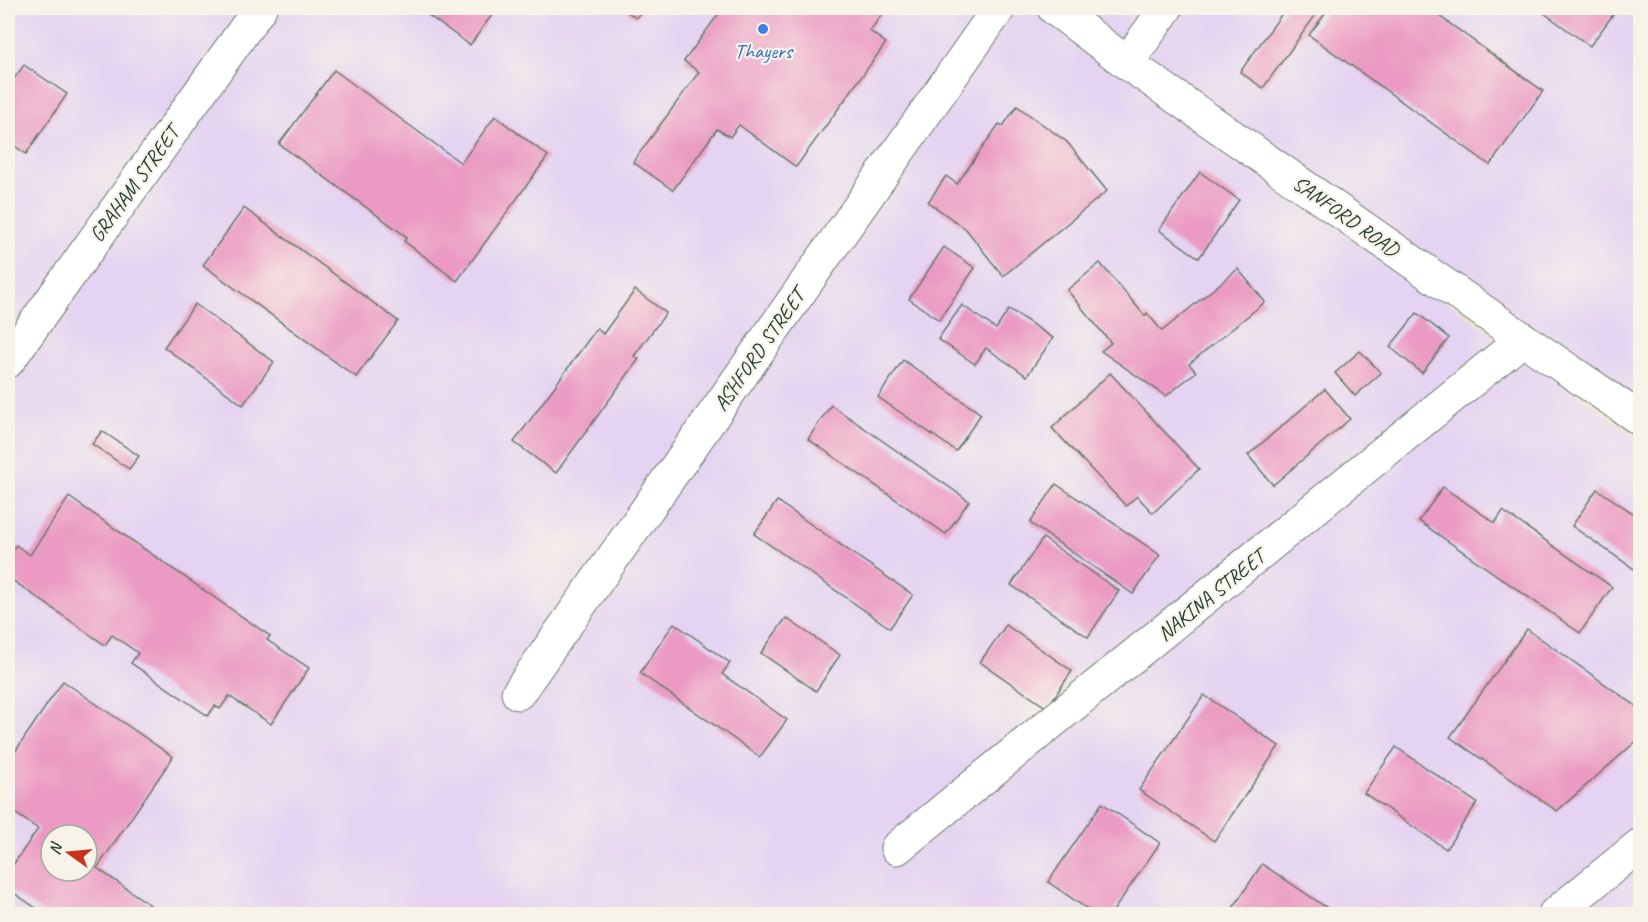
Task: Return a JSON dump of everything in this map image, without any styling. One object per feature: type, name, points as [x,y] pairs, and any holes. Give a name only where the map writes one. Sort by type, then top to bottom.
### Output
[{"type":"street","name":"GRAHAM STREET","points":[[8,362],[260,8]]},
{"type":"street","name":"ASHFORD STREET","points":[[518,693],[999,8]]},
{"type":"street","name":"SANFORD ROAD","points":[[1054,8],[1127,63],[1641,419]]},
{"type":"street","points":[[1127,63],[1167,8]]},
{"type":"street","name":"NAKINA STREET","points":[[897,848],[1523,339]]},
{"type":"street","points":[[1555,915],[1641,845]]},
{"type":"shaded area","points":[[8,8],[1034,8],[1640,439],[1640,827],[1531,914],[8,914]]},
{"type":"shaded area","points":[[1069,8],[1640,8],[1640,417]]},
{"type":"shaded area","points":[[1640,866],[1640,914],[1582,914]]},
{"type":"building","points":[[418,8],[497,8],[470,45]]},
{"type":"building","points":[[622,8],[644,8],[636,18]]},
{"type":"building","points":[[723,8],[873,8],[882,14],[870,31],[886,43],[796,167],[739,125],[730,137],[717,129],[673,190],[633,162],[699,72],[684,61]]},
{"type":"building","points":[[1286,8],[1304,8],[1315,16],[1263,88],[1240,72]]},
{"type":"building","points":[[1329,8],[1428,8],[1543,91],[1490,165],[1309,35]]},
{"type":"building","points":[[1537,8],[1618,8],[1590,46]]},
{"type":"building","points":[[24,65],[67,94],[26,154],[8,141],[8,74],[14,79]]},
{"type":"building","points":[[334,70],[461,163],[495,116],[548,156],[457,281],[404,241],[407,237],[279,144]]},
{"type":"building","points":[[1017,106],[1067,142],[1107,191],[1003,276],[966,229],[928,202],[946,176],[957,184],[999,124],[1003,126]]},
{"type":"building","points":[[1200,172],[1239,200],[1199,258],[1159,230]]},
{"type":"building","points":[[244,208],[398,321],[356,377],[203,265]]},
{"type":"building","points":[[944,247],[975,268],[939,320],[909,299]]},
{"type":"building","points":[[1100,263],[1145,316],[1147,313],[1162,331],[1238,269],[1265,302],[1189,364],[1196,372],[1166,396],[1101,351],[1111,343],[1067,290]]},
{"type":"building","points":[[635,290],[666,313],[634,356],[639,359],[556,473],[514,442],[597,328],[603,334]]},
{"type":"building","points":[[195,304],[274,362],[243,405],[164,347]]},
{"type":"building","points":[[962,305],[996,329],[1009,309],[1053,338],[1027,376],[986,348],[975,364],[938,339]]},
{"type":"building","points":[[1417,313],[1449,338],[1422,373],[1390,347]]},
{"type":"building","points":[[1360,351],[1381,373],[1355,396],[1335,373]]},
{"type":"building","points":[[903,360],[981,414],[956,451],[878,397]]},
{"type":"building","points":[[1110,373],[1199,469],[1153,513],[1137,496],[1126,506],[1052,428]]},
{"type":"building","points":[[1325,389],[1350,419],[1273,485],[1248,455]]},
{"type":"building","points":[[831,405],[969,501],[946,534],[808,439]]},
{"type":"building","points":[[102,431],[139,456],[129,469],[92,444]]},
{"type":"building","points":[[1056,484],[1160,555],[1133,594],[1030,523]]},
{"type":"building","points":[[1443,487],[1495,523],[1503,511],[1612,587],[1580,633],[1419,521]]},
{"type":"building","points":[[1597,489],[1640,518],[1640,573],[1572,526]]},
{"type":"building","points":[[69,497],[270,636],[267,640],[309,668],[271,724],[229,696],[220,709],[215,706],[208,716],[131,663],[138,653],[112,635],[105,645],[8,577],[8,558],[16,545],[30,555]]},
{"type":"building","points":[[777,501],[913,595],[890,628],[754,534]]},
{"type":"building","points":[[1043,538],[1119,591],[1088,637],[1011,585]]},
{"type":"building","points":[[786,618],[840,655],[816,691],[761,653]]},
{"type":"building","points":[[674,623],[730,663],[722,674],[787,720],[760,757],[640,673]]},
{"type":"building","points":[[1006,625],[1072,671],[1047,708],[980,662]]},
{"type":"building","points":[[1527,629],[1640,709],[1640,738],[1557,811],[1450,737]]},
{"type":"building","points":[[63,681],[173,757],[99,865],[99,823],[39,823],[39,883],[99,883],[99,869],[150,905],[144,914],[45,914],[8,889],[8,872],[38,829],[8,808],[8,762]]},
{"type":"building","points":[[1204,695],[1279,746],[1214,841],[1139,790]]},
{"type":"building","points":[[1396,747],[1477,803],[1446,849],[1364,793]]},
{"type":"building","points":[[1102,803],[1160,843],[1111,914],[1095,914],[1048,882]]},
{"type":"building","points":[[1262,864],[1336,914],[1229,914]]},
{"type":"place","name":"Thayers","points":[[763,29]]}]
